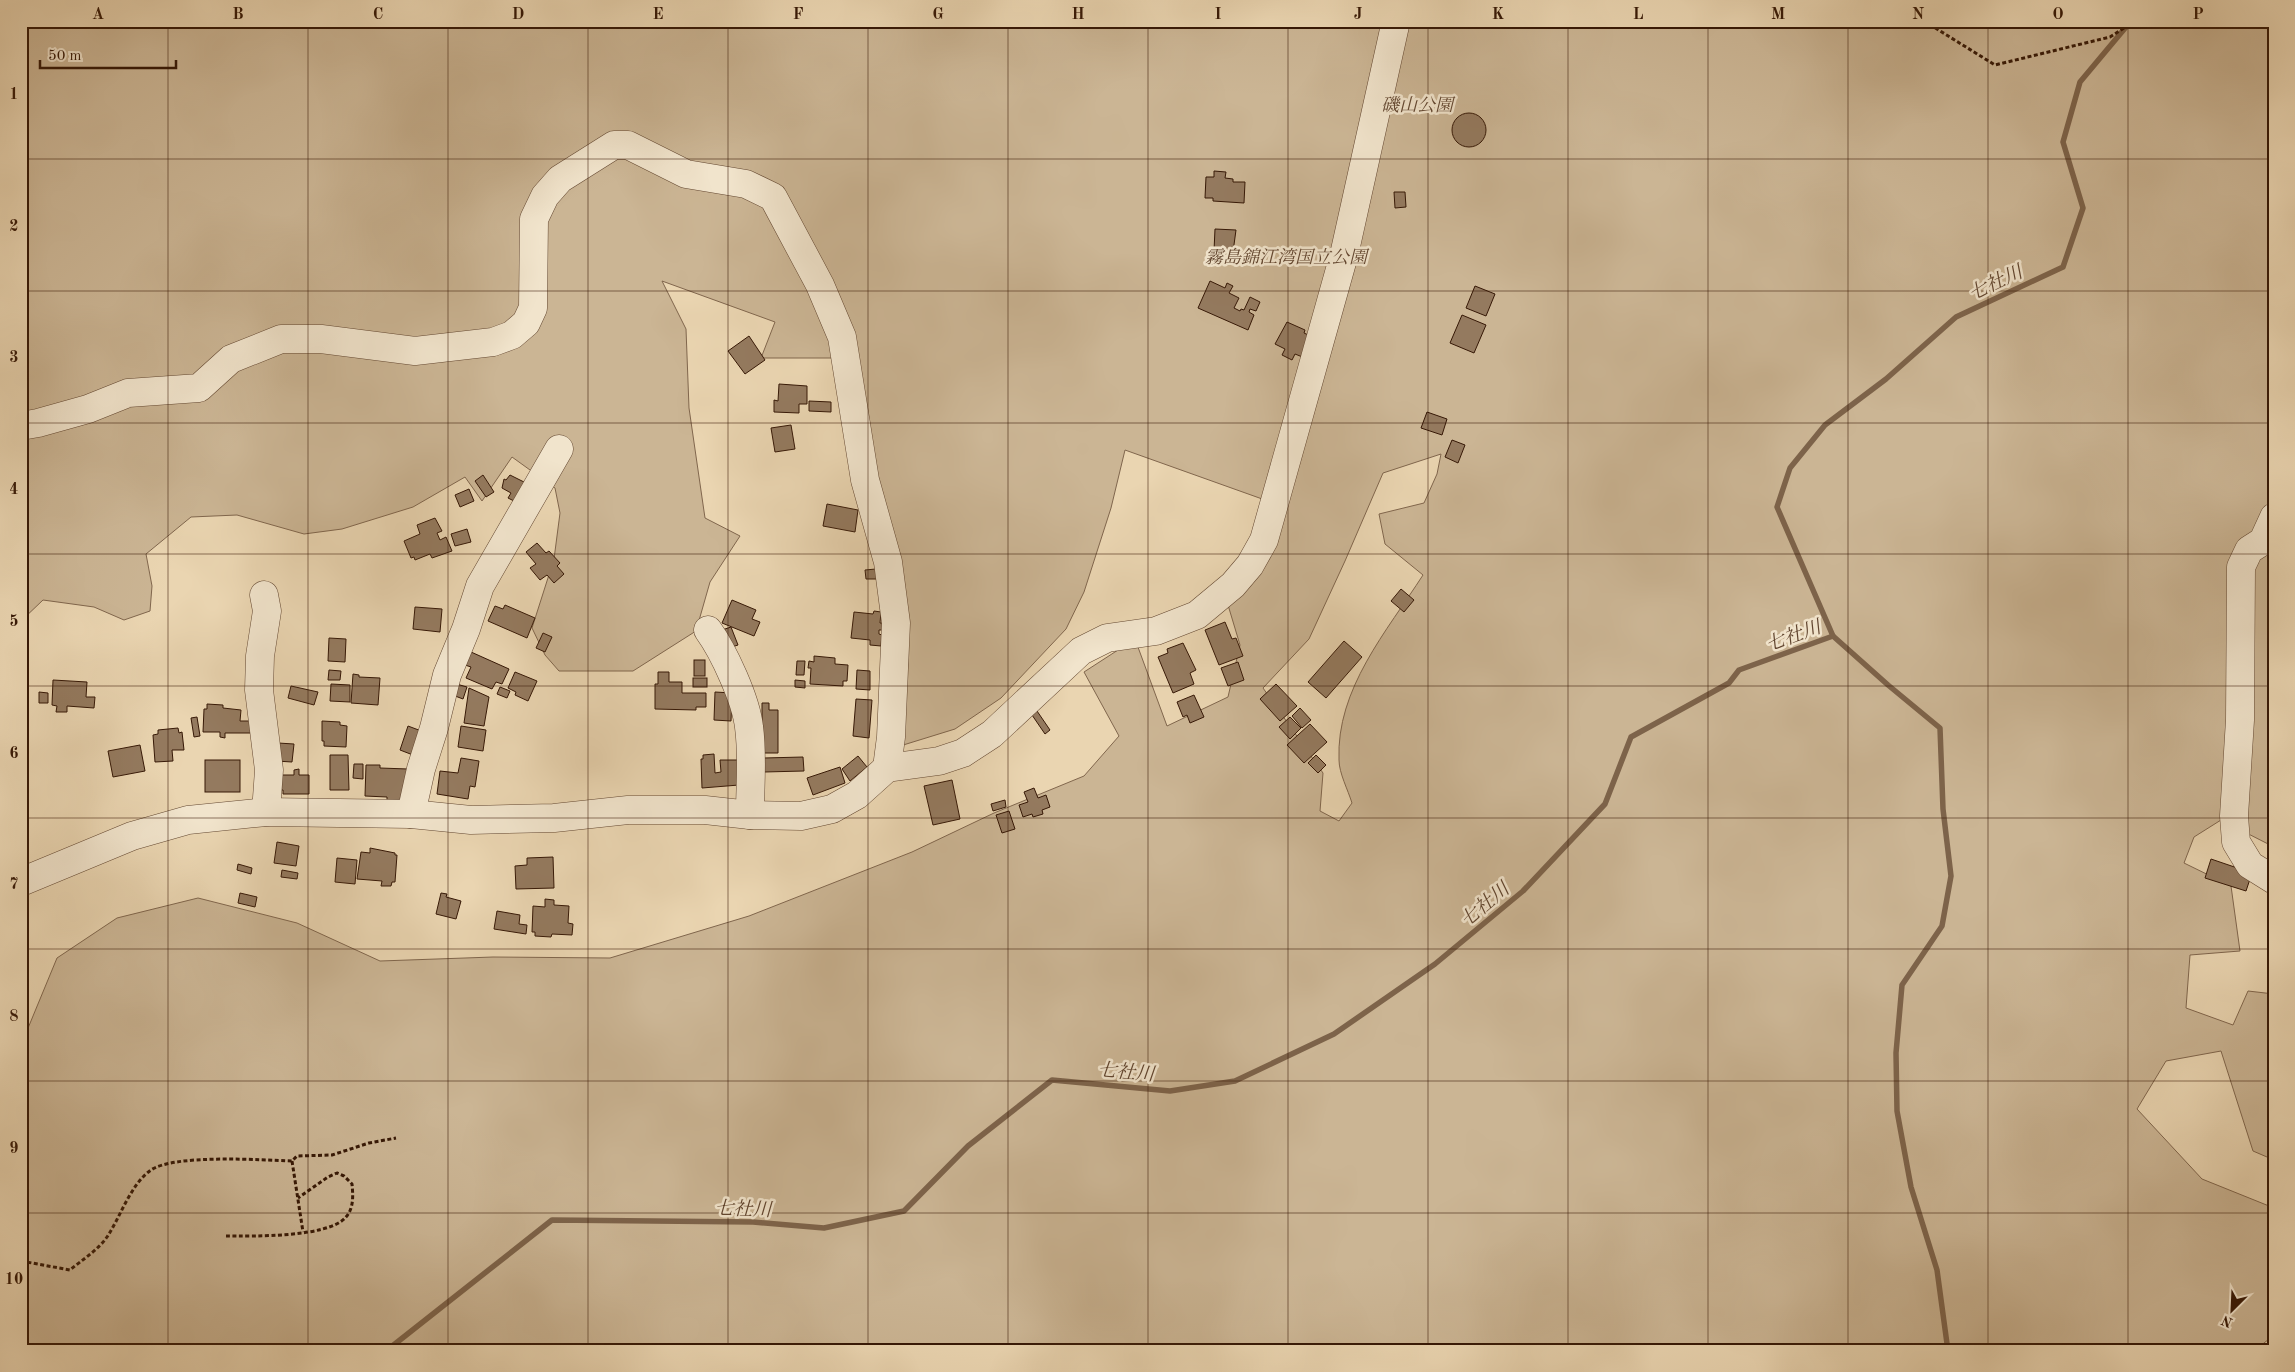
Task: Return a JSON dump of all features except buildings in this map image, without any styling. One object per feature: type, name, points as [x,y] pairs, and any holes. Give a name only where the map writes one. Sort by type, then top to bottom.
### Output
[{"type":"street","points":[[21,882],[132,836],[188,820],[266,812],[411,814],[472,820],[554,818],[628,810],[706,810],[750,815],[801,816],[832,809],[857,795],[887,768],[940,761],[964,753],[992,734],[1029,702],[1081,652],[1108,638],[1156,631],[1197,615],[1233,586],[1250,565],[1264,540],[1344,255],[1396,21]]},
{"type":"street","points":[[21,426],[88,409],[128,392],[199,388],[231,359],[281,339],[328,340],[415,351],[493,342],[512,335],[526,323],[533,308],[534,219],[545,196],[560,179],[614,145],[628,145],[686,174],[746,184],[773,197],[820,285],[842,337],[865,480],[888,562],[896,623],[891,737],[887,768]]},
{"type":"street","points":[[411,814],[421,769],[434,728],[447,675],[466,629],[480,586],[559,449]]},
{"type":"street","points":[[2274,517],[2263,541],[2248,550],[2240,567],[2240,720],[2234,816],[2236,842],[2250,865],[2274,880]]},
{"type":"street","points":[[264,595],[267,611],[260,656],[259,690],[269,770],[266,812]]},
{"type":"street","points":[[708,630],[720,646],[744,707],[749,726],[750,815]]},
{"type":"path","points":[[1924,21],[1995,65],[2110,37],[2135,21]]},
{"type":"path","points":[[21,1261],[70,1270],[104,1241],[136,1186],[152,1169],[174,1162],[213,1160],[292,1161],[298,1156],[332,1155],[369,1143],[396,1138]]},
{"type":"path","points":[[292,1161],[303,1232]]},
{"type":"path","points":[[226,1236],[267,1237],[324,1230],[346,1218],[353,1201],[352,1184],[344,1176],[337,1173],[298,1198]]},
{"type":"green space","points":[[21,21],[2274,21],[2274,847],[2221,820],[2194,837],[2184,863],[2231,886],[2240,951],[2190,955],[2186,1008],[2233,1025],[2248,991],[2274,994],[2274,1160],[2253,1151],[2221,1051],[2166,1061],[2137,1109],[2202,1179],[2274,1208],[2274,1335],[2254,1351],[21,1351],[21,1055],[26,1033],[57,958],[117,918],[198,898],[297,923],[380,961],[493,957],[610,958],[749,916],[912,852],[994,813],[1084,776],[1119,736],[1084,672],[1135,639],[1167,726],[1228,697],[1240,645],[1225,595],[1279,505],[1125,450],[1111,508],[1084,592],[1066,629],[1001,698],[955,729],[900,746],[908,664],[903,596],[841,358],[761,358],[775,322],[662,281],[686,329],[689,408],[705,518],[740,536],[710,582],[696,631],[633,671],[559,671],[545,655],[532,628],[554,559],[560,513],[555,488],[512,457],[482,501],[465,477],[413,507],[342,529],[304,534],[237,515],[191,517],[146,554],[152,586],[150,611],[124,620],[94,607],[43,600],[21,621]],"holes":[[[1441,454],[1437,474],[1424,503],[1379,514],[1385,544],[1423,575],[1366,662],[1346,709],[1340,734],[1339,765],[1352,803],[1339,821],[1320,811],[1323,773],[1263,688],[1309,639],[1383,473]]]},
{"type":"waterway","name":"七社川","points":[[386,1351],[552,1220],[753,1222],[824,1228],[904,1211],[968,1146],[1052,1080],[1170,1091],[1235,1081],[1334,1034],[1435,964],[1523,891],[1605,804],[1631,737],[1729,683],[1739,670],[1833,636],[1777,507],[1790,468],[1825,425],[1886,379],[1956,317],[2063,267],[2083,208],[2063,142],[2080,82],[2131,21]]},
{"type":"waterway","points":[[1833,636],[1940,728],[1943,809],[1951,876],[1942,926],[1902,985],[1896,1053],[1897,1111],[1911,1187],[1937,1270],[1948,1351]]},
{"type":"park label","name":"磯山公園","points":[[1417,105]]},
{"type":"park label","name":"霧島錦江湾国立公園","points":[[1286,257]]}]
